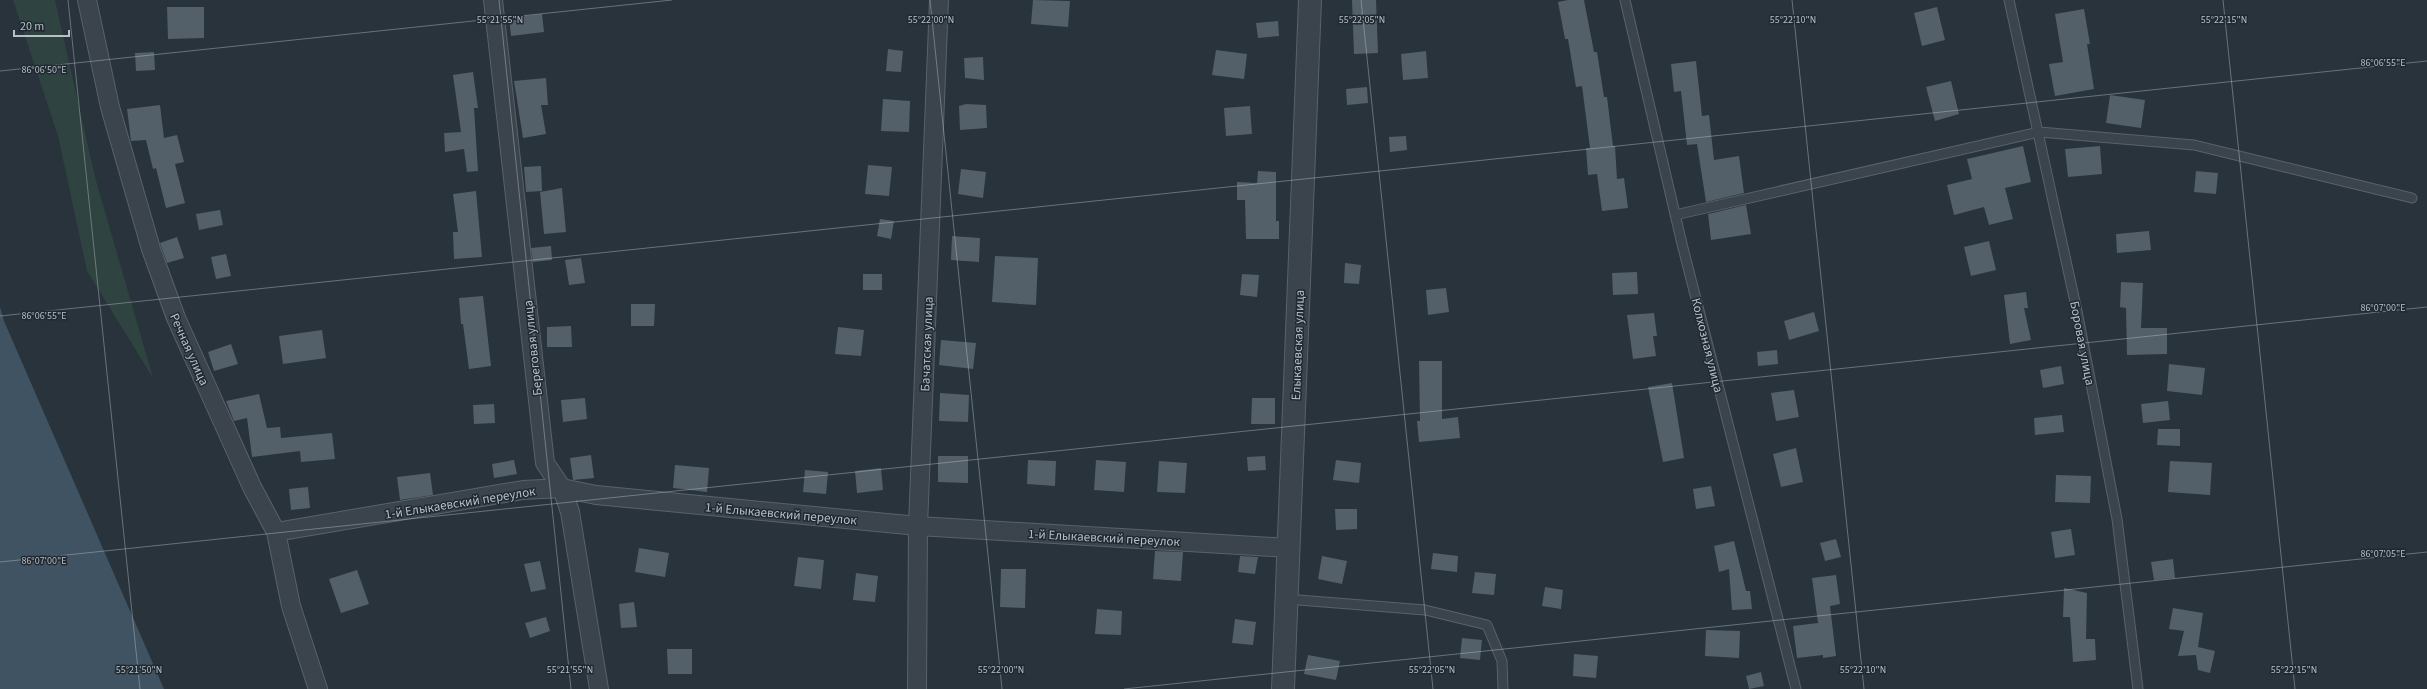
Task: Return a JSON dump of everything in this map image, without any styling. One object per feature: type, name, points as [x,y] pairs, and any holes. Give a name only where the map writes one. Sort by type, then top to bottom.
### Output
[{"type":"street","name":"Речная улица","points":[[88,0],[110,107],[151,250],[179,325],[252,487],[276,532],[291,606],[318,689]]},
{"type":"street","name":"Береговая улица","points":[[493,0],[545,463],[562,488],[570,512],[599,689]]},
{"type":"street","name":"Бачатская улица","points":[[917,689],[918,526],[939,0]]},
{"type":"street","name":"Елыкаевская улица","points":[[1282,689],[1290,548],[1310,0]]},
{"type":"street","name":"1-й Елыкаевский переулок","points":[[276,532],[523,490],[562,488],[596,495],[918,526],[1290,548]]},
{"type":"lane","name":"Колхозная улица","points":[[1625,0],[1675,215],[1796,689]]},
{"type":"lane","name":"Боровая улица","points":[[2009,0],[2077,310],[2116,519],[2138,689]]},
{"type":"lane","points":[[1675,215],[2039,132],[2194,145],[2412,198]]},
{"type":"lane","points":[[1286,599],[1425,610],[1487,625],[1502,661],[1503,689]]},
{"type":"green space","points":[[13,0],[55,0],[95,177],[153,378],[87,271],[58,136]]},
{"type":"water","points":[[0,307],[4,321],[164,689],[0,689]]},
{"type":"building","points":[[1033,0],[1070,1],[1068,27],[1031,24]]},
{"type":"building","points":[[1352,0],[1376,0],[1378,53],[1354,54]]},
{"type":"building","points":[[1568,0],[1584,0],[1594,52],[1597,52],[1604,97],[1607,97],[1613,146],[1615,146],[1617,179],[1624,178],[1628,208],[1602,211],[1597,174],[1588,175],[1586,148],[1590,148],[1582,86],[1576,87],[1568,39],[1565,39],[1558,2]]},
{"type":"building","points":[[167,7],[204,7],[204,38],[168,39]]},
{"type":"building","points":[[1937,7],[1945,40],[1922,46],[1914,13]]},
{"type":"building","points":[[2084,9],[2090,44],[2087,44],[2094,89],[2055,96],[2049,64],[2063,62],[2055,14]]},
{"type":"building","points":[[542,14],[544,32],[511,36],[509,18]]},
{"type":"building","points":[[1278,21],[1279,36],[1258,38],[1256,23]]},
{"type":"building","points":[[888,49],[903,51],[901,72],[886,71]]},
{"type":"building","points":[[1216,50],[1247,54],[1244,79],[1212,75]]},
{"type":"building","points":[[1426,51],[1428,78],[1403,80],[1401,54]]},
{"type":"building","points":[[154,52],[155,70],[136,71],[135,53]]},
{"type":"building","points":[[983,57],[984,80],[965,78],[964,58]]},
{"type":"building","points":[[1696,61],[1702,116],[1709,115],[1714,160],[1739,156],[1744,193],[1706,202],[1697,144],[1687,145],[1681,91],[1674,92],[1671,64]]},
{"type":"building","points":[[473,72],[478,108],[474,108],[478,171],[467,172],[464,149],[445,152],[444,133],[461,132],[453,75]]},
{"type":"building","points":[[546,78],[548,105],[541,105],[546,134],[523,138],[514,81]]},
{"type":"building","points":[[1951,81],[1959,114],[1935,121],[1926,87]]},
{"type":"building","points":[[1367,87],[1368,103],[1347,105],[1346,89]]},
{"type":"building","points":[[2110,95],[2145,100],[2141,128],[2106,123]]},
{"type":"building","points":[[883,99],[910,101],[909,132],[881,131]]},
{"type":"building","points":[[966,104],[986,105],[987,128],[960,130],[959,106]]},
{"type":"building","points":[[160,105],[164,138],[177,135],[184,162],[175,164],[185,203],[166,208],[156,168],[153,169],[146,140],[131,141],[127,109]]},
{"type":"building","points":[[1250,106],[1252,134],[1226,136],[1224,108]]},
{"type":"building","points":[[1406,136],[1407,150],[1390,152],[1389,137]]},
{"type":"building","points":[[2023,146],[2031,182],[2005,188],[2013,219],[1989,225],[1984,207],[1954,215],[1947,185],[1972,179],[1967,159]]},
{"type":"building","points":[[2100,146],[2102,174],[2068,177],[2065,149]]},
{"type":"building","points":[[868,165],[892,167],[889,196],[865,194]]},
{"type":"building","points":[[541,166],[542,191],[526,192],[524,167]]},
{"type":"building","points":[[961,169],[986,172],[983,198],[958,194]]},
{"type":"building","points":[[1258,171],[1276,172],[1276,221],[1279,221],[1279,239],[1246,239],[1245,200],[1237,200],[1237,182],[1257,183]]},
{"type":"building","points":[[2196,171],[2218,173],[2216,194],[2194,192]]},
{"type":"building","points":[[562,188],[566,232],[544,234],[540,192]]},
{"type":"building","points":[[476,191],[482,257],[454,259],[453,232],[458,232],[453,194]]},
{"type":"building","points":[[1746,205],[1751,234],[1711,240],[1708,214]]},
{"type":"building","points":[[220,210],[223,225],[199,230],[196,214]]},
{"type":"building","points":[[880,219],[894,221],[891,239],[877,236]]},
{"type":"building","points":[[2149,231],[2151,250],[2117,253],[2116,234]]},
{"type":"building","points":[[952,236],[980,238],[979,262],[951,260]]},
{"type":"building","points":[[177,237],[184,258],[167,263],[160,243]]},
{"type":"building","points":[[1989,241],[1996,270],[1971,276],[1964,247]]},
{"type":"building","points":[[551,246],[552,260],[533,262],[531,248]]},
{"type":"building","points":[[226,254],[231,276],[216,279],[211,257]]},
{"type":"building","points":[[995,256],[1038,258],[1036,305],[992,302]]},
{"type":"building","points":[[581,258],[585,283],[569,285],[565,260]]},
{"type":"building","points":[[1345,263],[1361,265],[1359,284],[1344,283]]},
{"type":"building","points":[[1637,272],[1638,294],[1613,295],[1612,273]]},
{"type":"building","points":[[863,274],[882,274],[882,290],[863,290]]},
{"type":"building","points":[[1242,274],[1259,275],[1257,297],[1240,295]]},
{"type":"building","points":[[2121,282],[2143,283],[2141,328],[2167,328],[2167,354],[2127,355],[2126,308],[2120,307]]},
{"type":"building","points":[[1446,288],[1449,312],[1428,315],[1426,290]]},
{"type":"building","points":[[2026,292],[2028,308],[2024,308],[2031,340],[2010,344],[2004,295]]},
{"type":"building","points":[[483,296],[491,366],[469,369],[463,324],[461,324],[459,298]]},
{"type":"building","points":[[631,304],[655,304],[654,326],[631,326]]},
{"type":"building","points":[[1814,312],[1819,331],[1789,340],[1784,321]]},
{"type":"building","points":[[1654,313],[1657,336],[1653,336],[1656,356],[1633,359],[1627,315]]},
{"type":"building","points":[[571,326],[572,347],[547,347],[547,327]]},
{"type":"building","points":[[838,327],[864,330],[861,356],[835,354]]},
{"type":"building","points":[[322,330],[326,358],[283,364],[279,336]]},
{"type":"building","points":[[941,340],[976,343],[973,369],[939,365]]},
{"type":"building","points":[[231,344],[238,364],[214,371],[208,352]]},
{"type":"building","points":[[1777,350],[1778,364],[1758,366],[1757,352]]},
{"type":"building","points":[[1419,361],[1442,361],[1442,419],[1458,417],[1460,438],[1419,442],[1417,421],[1420,421]]},
{"type":"building","points":[[2169,364],[2205,368],[2202,395],[2167,391]]},
{"type":"building","points":[[2061,366],[2064,384],[2043,388],[2040,370]]},
{"type":"building","points":[[1672,383],[1684,458],[1663,462],[1648,387]]},
{"type":"building","points":[[1794,390],[1799,417],[1776,421],[1771,393]]},
{"type":"building","points":[[940,393],[969,395],[968,422],[939,421]]},
{"type":"building","points":[[259,394],[267,428],[280,427],[281,438],[332,433],[335,459],[301,462],[300,451],[252,457],[247,418],[234,421],[226,401]]},
{"type":"building","points":[[585,398],[587,419],[563,422],[561,400]]},
{"type":"building","points":[[1252,398],[1275,398],[1275,424],[1251,424]]},
{"type":"building","points":[[2168,401],[2170,420],[2143,423],[2141,404]]},
{"type":"building","points":[[494,404],[495,423],[474,424],[473,405]]},
{"type":"building","points":[[2062,415],[2064,432],[2035,435],[2034,418]]},
{"type":"building","points":[[2158,429],[2180,429],[2180,446],[2157,445]]},
{"type":"building","points":[[1796,448],[1803,482],[1781,487],[1773,454]]},
{"type":"building","points":[[591,455],[594,478],[573,480],[570,458]]},
{"type":"building","points":[[938,456],[968,456],[968,483],[938,482]]},
{"type":"building","points":[[1265,456],[1266,470],[1248,471],[1247,457]]},
{"type":"building","points":[[514,460],[517,474],[494,478],[492,464]]},
{"type":"building","points":[[1028,460],[1056,461],[1055,486],[1027,484]]},
{"type":"building","points":[[1096,460],[1126,462],[1124,492],[1094,490]]},
{"type":"building","points":[[1336,460],[1361,463],[1359,483],[1333,480]]},
{"type":"building","points":[[1159,461],[1187,463],[1185,493],[1157,492]]},
{"type":"building","points":[[2170,461],[2212,463],[2210,495],[2168,492]]},
{"type":"building","points":[[675,465],[709,468],[707,492],[673,488]]},
{"type":"building","points":[[881,468],[883,490],[857,493],[855,471]]},
{"type":"building","points":[[805,470],[828,472],[826,494],[803,492]]},
{"type":"building","points":[[430,473],[433,495],[400,500],[397,477]]},
{"type":"building","points":[[2056,475],[2091,476],[2090,503],[2055,502]]},
{"type":"building","points":[[1711,486],[1715,506],[1696,509],[1693,489]]},
{"type":"building","points":[[308,487],[310,508],[291,510],[289,489]]},
{"type":"building","points":[[1335,509],[1357,509],[1357,529],[1336,530]]},
{"type":"building","points":[[2071,529],[2075,555],[2055,558],[2051,532]]},
{"type":"building","points":[[1836,539],[1841,557],[1825,561],[1820,543]]},
{"type":"building","points":[[1734,541],[1746,591],[1750,591],[1752,609],[1732,610],[1729,569],[1719,572],[1714,546]]},
{"type":"building","points":[[639,548],[669,553],[665,577],[635,572]]},
{"type":"building","points":[[1155,551],[1183,552],[1181,581],[1153,579]]},
{"type":"building","points":[[1433,553],[1458,556],[1457,572],[1431,569]]},
{"type":"building","points":[[1240,556],[1258,557],[1255,574],[1238,572]]},
{"type":"building","points":[[1322,556],[1347,561],[1342,584],[1318,579]]},
{"type":"building","points":[[798,557],[824,560],[821,589],[794,586]]},
{"type":"building","points":[[2173,559],[2175,578],[2154,580],[2151,562]]},
{"type":"building","points":[[540,561],[546,589],[531,592],[524,564]]},
{"type":"building","points":[[1001,569],[1026,569],[1025,608],[1000,607]]},
{"type":"building","points":[[357,570],[369,604],[341,613],[329,579]]},
{"type":"building","points":[[1475,572],[1496,574],[1494,595],[1472,593]]},
{"type":"building","points":[[856,573],[878,576],[875,602],[853,600]]},
{"type":"building","points":[[1836,575],[1840,604],[1830,606],[1836,656],[1823,658],[1823,655],[1797,658],[1793,626],[1818,623],[1812,578]]},
{"type":"building","points":[[1545,587],[1563,590],[1561,609],[1542,606]]},
{"type":"building","points":[[2064,588],[2087,593],[2086,639],[2095,639],[2096,660],[2073,662],[2070,617],[2063,617]]},
{"type":"building","points":[[634,602],[637,627],[621,628],[619,604]]},
{"type":"building","points":[[2173,608],[2203,613],[2198,647],[2215,651],[2210,673],[2198,670],[2196,655],[2178,656],[2184,631],[2169,629]]},
{"type":"building","points":[[1097,609],[1122,611],[1121,635],[1095,634]]},
{"type":"building","points":[[546,617],[550,631],[530,638],[525,623]]},
{"type":"building","points":[[1235,619],[1256,622],[1253,645],[1232,643]]},
{"type":"building","points":[[1706,630],[1740,631],[1739,658],[1705,656]]},
{"type":"building","points":[[1462,638],[1482,640],[1480,660],[1460,658]]},
{"type":"building","points":[[667,649],[692,649],[692,674],[668,674]]},
{"type":"building","points":[[1574,654],[1598,656],[1596,678],[1573,676]]},
{"type":"building","points":[[1308,655],[1340,661],[1336,680],[1304,674]]},
{"type":"building","points":[[1761,672],[1764,686],[1749,689],[1746,676]]}]
